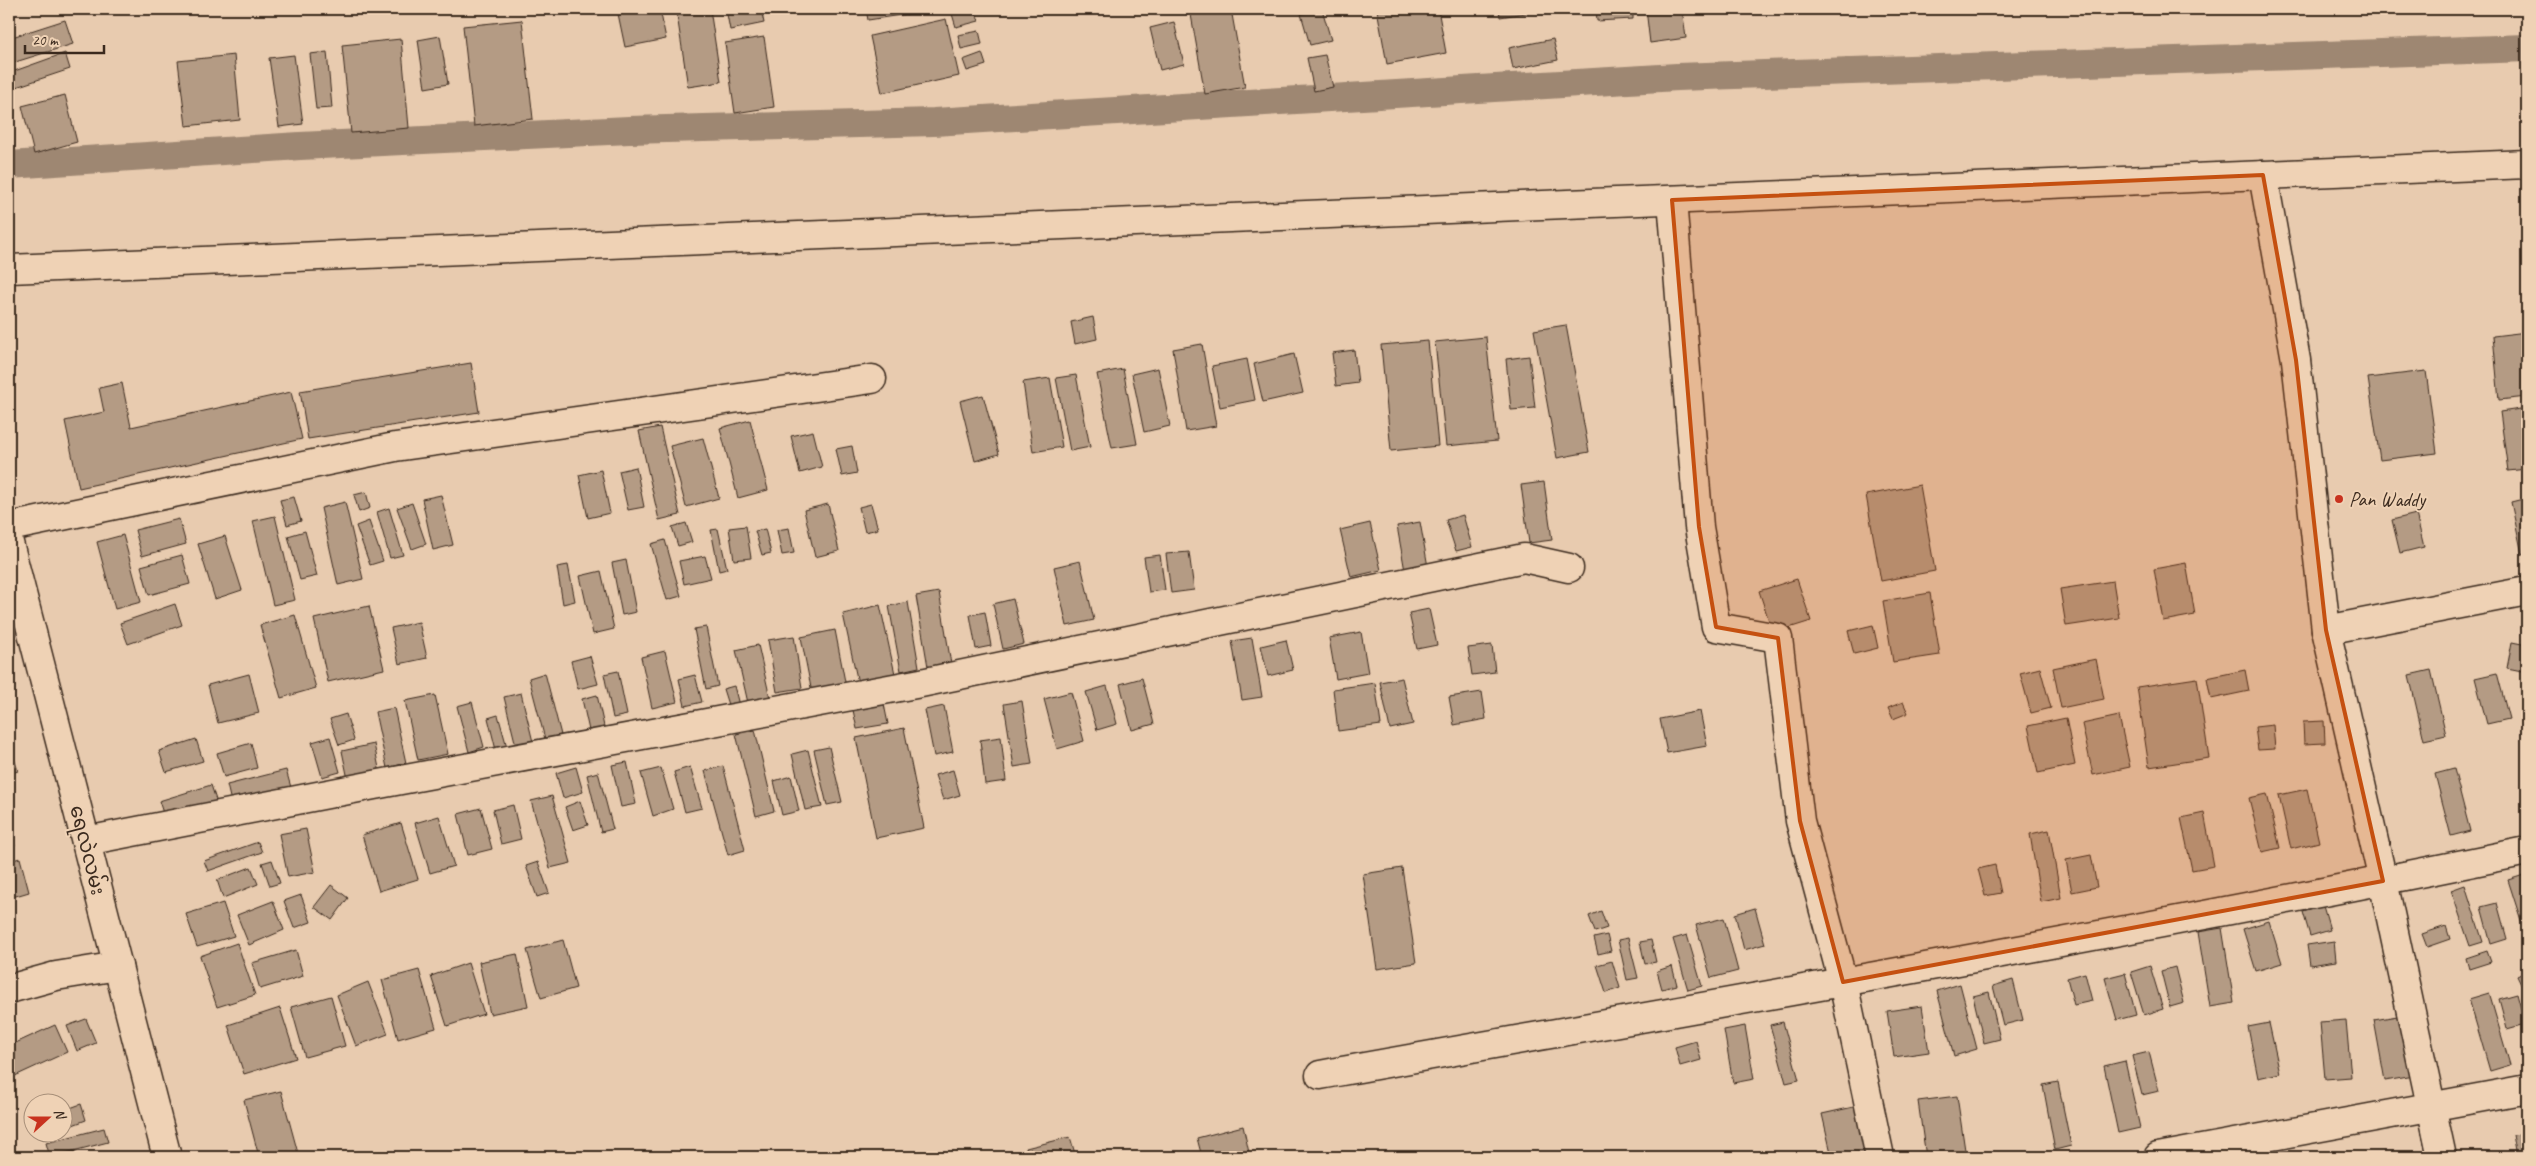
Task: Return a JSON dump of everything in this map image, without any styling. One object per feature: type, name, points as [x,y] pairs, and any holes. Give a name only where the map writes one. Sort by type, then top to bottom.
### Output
[{"type":"street","points":[[9,270],[2527,164]]},
{"type":"street","points":[[2263,175],[2296,360],[2326,630],[2383,881],[2442,1157]]},
{"type":"street","points":[[1672,200],[1699,527],[1716,627],[1778,638],[1800,822],[1843,982],[1880,1157]]},
{"type":"street","points":[[9,528],[395,447],[872,379]]},
{"type":"street","name":"ရေလဲလမ်း","points":[[9,543],[167,1157]]},
{"type":"street","points":[[86,841],[384,783],[922,683],[1524,558],[1569,568]]},
{"type":"street","points":[[2326,630],[2527,591]]},
{"type":"street","points":[[1320,1075],[1843,982],[2383,881],[2527,851]]},
{"type":"street","points":[[9,989],[56,976],[118,966]]},
{"type":"street","points":[[2158,1157],[2527,1088]]},
{"type":"highlighted area","points":[[2263,175],[2296,360],[2326,630],[2383,881],[1843,982],[1800,821],[1778,638],[1716,627],[1699,527],[1672,200]]},
{"type":"building","points":[[617,9],[660,9],[666,39],[625,47]]},
{"type":"building","points":[[710,9],[721,82],[688,87],[677,15]]},
{"type":"building","points":[[726,9],[761,9],[764,23],[730,30]]},
{"type":"building","points":[[866,9],[940,9],[868,20]]},
{"type":"building","points":[[975,9],[979,21],[956,27],[952,14]]},
{"type":"building","points":[[1190,9],[1231,9],[1245,87],[1205,94]]},
{"type":"building","points":[[1322,9],[1331,40],[1310,45],[1301,14]]},
{"type":"building","points":[[1377,9],[1438,9],[1446,53],[1387,64]]},
{"type":"building","points":[[1499,9],[1544,9],[1544,10],[1500,17]]},
{"type":"building","points":[[1596,9],[1633,9],[1633,19],[1597,21]]},
{"type":"building","points":[[1646,9],[1682,9],[1686,38],[1650,43]]},
{"type":"building","points":[[1720,9],[1744,9],[1720,11]]},
{"type":"building","points":[[946,19],[959,76],[882,93],[870,36]]},
{"type":"building","points":[[65,20],[73,44],[9,64],[9,38]]},
{"type":"building","points":[[522,20],[533,119],[474,126],[463,26]]},
{"type":"building","points":[[1174,22],[1184,64],[1160,70],[1150,28]]},
{"type":"building","points":[[979,31],[982,44],[961,49],[958,35]]},
{"type":"building","points":[[440,36],[448,84],[425,88],[418,40]]},
{"type":"building","points":[[764,37],[774,107],[735,113],[725,43]]},
{"type":"building","points":[[401,39],[409,128],[351,133],[342,45]]},
{"type":"building","points":[[1553,39],[1558,60],[1513,69],[1509,48]]},
{"type":"building","points":[[327,52],[332,108],[316,109],[310,54]]},
{"type":"building","points":[[65,53],[70,69],[10,89],[9,73]]},
{"type":"building","points":[[982,53],[986,65],[967,71],[963,60]]},
{"type":"building","points":[[234,55],[240,120],[186,126],[178,61]]},
{"type":"building","points":[[294,55],[303,124],[279,127],[269,58]]},
{"type":"building","points":[[1325,55],[1333,87],[1314,91],[1307,58]]},
{"type":"building","points":[[65,95],[77,142],[34,154],[22,106]]},
{"type":"building","points":[[1093,317],[1097,339],[1075,344],[1071,322]]},
{"type":"building","points":[[1566,325],[1589,452],[1557,458],[1534,330]]},
{"type":"building","points":[[2527,332],[2527,397],[2499,400],[2493,336]]},
{"type":"building","points":[[1486,337],[1497,441],[1446,446],[1435,342]]},
{"type":"building","points":[[1428,341],[1438,446],[1391,451],[1381,345]]},
{"type":"building","points":[[1202,344],[1216,426],[1186,431],[1173,349]]},
{"type":"building","points":[[1354,350],[1358,383],[1336,386],[1332,353]]},
{"type":"building","points":[[1294,354],[1303,393],[1263,402],[1254,364]]},
{"type":"building","points":[[1529,356],[1535,408],[1511,410],[1506,359]]},
{"type":"building","points":[[1247,359],[1255,400],[1220,407],[1212,366]]},
{"type":"building","points":[[471,363],[479,412],[308,439],[300,391]]},
{"type":"building","points":[[1158,368],[1170,426],[1144,432],[1132,374]]},
{"type":"building","points":[[1123,369],[1137,444],[1112,448],[1097,374]]},
{"type":"building","points":[[2426,371],[2437,453],[2380,460],[2368,378]]},
{"type":"building","points":[[1076,375],[1090,447],[1070,451],[1056,378]]},
{"type":"building","points":[[1050,378],[1062,447],[1033,452],[1023,382]]},
{"type":"building","points":[[122,383],[131,427],[291,392],[302,439],[79,488],[65,421],[104,412],[99,388]]},
{"type":"building","points":[[983,395],[999,454],[975,461],[960,401]]},
{"type":"building","points":[[2527,408],[2527,469],[2508,471],[2500,412]]},
{"type":"building","points":[[750,420],[768,490],[738,498],[720,428]]},
{"type":"building","points":[[660,427],[680,515],[659,520],[639,431]]},
{"type":"building","points":[[813,431],[822,467],[800,473],[791,436]]},
{"type":"building","points":[[703,438],[719,498],[686,507],[670,446]]},
{"type":"building","points":[[852,446],[857,473],[842,476],[836,449]]},
{"type":"building","points":[[636,467],[644,507],[628,510],[619,471]]},
{"type":"building","points":[[601,470],[610,513],[588,518],[579,475]]},
{"type":"building","points":[[1544,482],[1552,540],[1529,543],[1521,485]]},
{"type":"building","points":[[1920,485],[1935,571],[1881,581],[1866,495]]},
{"type":"building","points":[[366,492],[370,508],[359,512],[354,495]]},
{"type":"building","points":[[441,495],[453,545],[433,550],[422,499]]},
{"type":"building","points":[[294,497],[301,521],[287,525],[280,500]]},
{"type":"building","points":[[2527,498],[2527,553],[2522,554],[2511,502]]},
{"type":"building","points":[[345,502],[363,579],[338,585],[321,508]]},
{"type":"building","points":[[412,503],[426,544],[412,549],[397,508]]},
{"type":"building","points":[[828,504],[839,551],[815,557],[804,510]]},
{"type":"building","points":[[871,504],[878,529],[865,532],[859,507]]},
{"type":"building","points":[[389,508],[403,555],[390,558],[377,512]]},
{"type":"building","points":[[2416,514],[2424,547],[2400,553],[2392,520]]},
{"type":"building","points":[[1463,515],[1472,547],[1456,551],[1446,520]]},
{"type":"building","points":[[275,516],[295,600],[273,605],[253,521]]},
{"type":"building","points":[[179,519],[186,544],[142,556],[135,530]]},
{"type":"building","points":[[369,521],[383,561],[370,565],[356,526]]},
{"type":"building","points":[[1420,522],[1428,567],[1405,571],[1397,526]]},
{"type":"building","points":[[686,523],[692,542],[678,546],[672,527]]},
{"type":"building","points":[[1370,523],[1381,570],[1351,577],[1340,530]]},
{"type":"building","points":[[746,526],[751,558],[734,560],[729,528]]},
{"type":"building","points":[[789,528],[794,553],[782,555],[777,530]]},
{"type":"building","points":[[718,529],[727,569],[719,571],[711,530]]},
{"type":"building","points":[[765,529],[771,553],[762,555],[755,531]]},
{"type":"building","points":[[305,531],[317,576],[300,580],[288,536]]},
{"type":"building","points":[[123,535],[141,602],[115,609],[97,542]]},
{"type":"building","points":[[225,536],[242,590],[215,599],[198,544]]},
{"type":"building","points":[[665,540],[681,596],[667,600],[651,544]]},
{"type":"building","points":[[1189,552],[1194,590],[1171,593],[1166,554]]},
{"type":"building","points":[[182,555],[190,584],[149,595],[141,566]]},
{"type":"building","points":[[1160,555],[1165,590],[1149,592],[1144,557]]},
{"type":"building","points":[[705,556],[711,578],[684,584],[679,561]]},
{"type":"building","points":[[626,560],[636,612],[622,615],[612,563]]},
{"type":"building","points":[[1080,561],[1094,620],[1067,626],[1054,567]]},
{"type":"building","points":[[2186,563],[2195,615],[2163,621],[2154,569]]},
{"type":"building","points":[[568,565],[575,601],[563,604],[557,567]]},
{"type":"building","points":[[601,571],[614,629],[593,634],[580,576]]},
{"type":"building","points":[[1797,579],[1811,621],[1773,633],[1759,591]]},
{"type":"building","points":[[2113,581],[2119,618],[2066,626],[2060,589]]},
{"type":"building","points":[[939,592],[951,664],[928,667],[916,596]]},
{"type":"building","points":[[1930,593],[1940,655],[1893,662],[1883,601]]},
{"type":"building","points":[[1013,599],[1024,644],[1003,649],[993,604]]},
{"type":"building","points":[[908,602],[919,667],[901,671],[889,606]]},
{"type":"building","points":[[175,604],[182,625],[128,644],[120,623]]},
{"type":"building","points":[[880,605],[895,674],[858,683],[843,614]]},
{"type":"building","points":[[369,606],[384,669],[328,682],[314,619]]},
{"type":"building","points":[[1429,609],[1437,645],[1417,649],[1409,613]]},
{"type":"building","points":[[985,612],[991,646],[976,649],[970,615]]},
{"type":"building","points":[[295,615],[316,688],[281,698],[260,625]]},
{"type":"building","points":[[419,622],[427,658],[399,664],[391,628]]},
{"type":"building","points":[[1873,625],[1878,648],[1854,654],[1848,631]]},
{"type":"building","points":[[706,627],[718,686],[706,689],[694,629]]},
{"type":"building","points":[[835,630],[846,687],[812,693],[801,637]]},
{"type":"building","points":[[1361,632],[1368,673],[1336,679],[1329,638]]},
{"type":"building","points":[[794,636],[802,688],[777,692],[768,640]]},
{"type":"building","points":[[1252,638],[1262,697],[1242,700],[1232,641]]},
{"type":"building","points":[[1286,640],[1293,670],[1268,676],[1261,646]]},
{"type":"building","points":[[2512,642],[2527,645],[2527,672],[2507,668]]},
{"type":"building","points":[[758,645],[770,698],[748,703],[736,650]]},
{"type":"building","points":[[1492,645],[1495,672],[1472,675],[1468,648]]},
{"type":"building","points":[[665,651],[677,702],[652,708],[641,657]]},
{"type":"building","points":[[590,656],[598,684],[578,689],[571,661]]},
{"type":"building","points":[[2096,659],[2104,699],[2061,708],[2053,668]]},
{"type":"building","points":[[2040,668],[2051,708],[2031,713],[2020,673]]},
{"type":"building","points":[[2245,670],[2249,691],[2211,699],[2207,678]]},
{"type":"building","points":[[2431,670],[2446,735],[2424,740],[2409,675]]},
{"type":"building","points":[[618,671],[627,715],[613,718],[604,674]]},
{"type":"building","points":[[545,673],[561,735],[545,739],[529,678]]},
{"type":"building","points":[[2497,673],[2509,719],[2487,724],[2475,678]]},
{"type":"building","points":[[249,674],[259,713],[218,723],[208,685]]},
{"type":"building","points":[[695,675],[702,702],[685,706],[679,679]]},
{"type":"building","points":[[1142,678],[1154,724],[1132,730],[1120,684]]},
{"type":"building","points":[[1402,678],[1413,724],[1390,729],[1380,682]]},
{"type":"building","points":[[2197,678],[2209,758],[2149,767],[2137,687]]},
{"type":"building","points":[[1375,683],[1381,725],[1338,731],[1333,689]]},
{"type":"building","points":[[734,686],[739,705],[729,708],[723,689]]},
{"type":"building","points":[[1107,686],[1117,724],[1097,730],[1086,692]]},
{"type":"building","points":[[1071,692],[1084,741],[1057,749],[1044,699]]},
{"type":"building","points":[[1482,692],[1486,719],[1454,725],[1449,697]]},
{"type":"building","points":[[521,693],[533,742],[516,746],[504,697]]},
{"type":"building","points":[[435,695],[448,754],[418,760],[405,701]]},
{"type":"building","points":[[597,695],[605,731],[590,735],[582,699]]},
{"type":"building","points":[[1022,701],[1032,764],[1014,767],[1004,704]]},
{"type":"building","points":[[472,702],[484,747],[469,752],[457,706]]},
{"type":"building","points":[[1903,702],[1908,713],[1893,719],[1888,708]]},
{"type":"building","points":[[884,704],[888,724],[857,729],[853,710]]},
{"type":"building","points":[[944,706],[953,752],[934,756],[925,710]]},
{"type":"building","points":[[394,708],[406,763],[387,768],[375,712]]},
{"type":"building","points":[[1700,711],[1707,746],[1667,753],[1660,719]]},
{"type":"building","points":[[346,714],[354,740],[339,745],[330,719]]},
{"type":"building","points":[[498,715],[507,747],[496,750],[488,718]]},
{"type":"building","points":[[2119,716],[2130,767],[2093,775],[2082,724]]},
{"type":"building","points":[[2066,718],[2075,765],[2038,773],[2028,726]]},
{"type":"building","points":[[2324,721],[2325,743],[2304,744],[2303,722]]},
{"type":"building","points":[[2273,725],[2275,749],[2258,750],[2255,727]]},
{"type":"building","points":[[904,728],[924,828],[876,838],[856,738]]},
{"type":"building","points":[[755,730],[774,811],[756,816],[736,734]]},
{"type":"building","points":[[330,737],[340,772],[322,777],[312,742]]},
{"type":"building","points":[[1001,737],[1006,781],[985,784],[980,740]]},
{"type":"building","points":[[196,739],[203,761],[166,772],[159,751]]},
{"type":"building","points":[[9,742],[18,771],[9,774]]},
{"type":"building","points":[[251,743],[257,768],[224,777],[217,753]]},
{"type":"building","points":[[374,744],[381,778],[349,784],[342,751]]},
{"type":"building","points":[[829,747],[842,802],[827,805],[814,750]]},
{"type":"building","points":[[808,750],[822,807],[805,810],[792,754]]},
{"type":"building","points":[[627,762],[636,804],[621,807],[612,765]]},
{"type":"building","points":[[723,766],[745,850],[728,855],[705,771]]},
{"type":"building","points":[[576,767],[583,792],[563,798],[556,773]]},
{"type":"building","points":[[690,767],[702,808],[685,812],[674,772]]},
{"type":"building","points":[[661,768],[673,809],[653,816],[641,773]]},
{"type":"building","points":[[2454,769],[2470,831],[2451,836],[2435,774]]},
{"type":"building","points":[[286,770],[292,791],[232,806],[227,785]]},
{"type":"building","points":[[953,770],[960,795],[943,800],[935,775]]},
{"type":"building","points":[[598,772],[613,829],[601,832],[587,775]]},
{"type":"building","points":[[791,776],[799,811],[782,815],[774,781]]},
{"type":"building","points":[[211,785],[217,803],[165,819],[159,801]]},
{"type":"building","points":[[2307,789],[2319,842],[2291,849],[2279,795]]},
{"type":"building","points":[[2267,794],[2280,848],[2262,852],[2249,798]]},
{"type":"building","points":[[552,796],[571,863],[550,868],[531,801]]},
{"type":"building","points":[[580,801],[588,825],[573,830],[565,807]]},
{"type":"building","points":[[513,805],[521,839],[501,844],[493,810]]},
{"type":"building","points":[[481,808],[492,849],[468,855],[458,814]]},
{"type":"building","points":[[2204,813],[2214,866],[2192,870],[2181,818]]},
{"type":"building","points":[[439,816],[454,866],[430,873],[415,823]]},
{"type":"building","points":[[9,823],[15,846],[9,848]]},
{"type":"building","points":[[401,823],[418,879],[379,891],[362,835]]},
{"type":"building","points":[[306,829],[315,872],[288,877],[279,834]]},
{"type":"building","points":[[2049,830],[2061,898],[2041,902],[2030,834]]},
{"type":"building","points":[[258,842],[262,852],[208,871],[204,861]]},
{"type":"building","points":[[2091,855],[2097,887],[2072,892],[2066,860]]},
{"type":"building","points":[[20,858],[29,892],[9,898],[9,861]]},
{"type":"building","points":[[272,860],[280,883],[270,886],[262,863]]},
{"type":"building","points":[[538,862],[549,893],[537,897],[526,866]]},
{"type":"building","points":[[1995,865],[2001,893],[1985,896],[1978,869]]},
{"type":"building","points":[[251,867],[258,884],[223,898],[217,880]]},
{"type":"building","points":[[1402,868],[1416,963],[1377,969],[1363,874]]},
{"type":"building","points":[[2524,875],[2527,884],[2526,936],[2508,880]]},
{"type":"building","points":[[331,885],[348,898],[332,920],[314,907]]},
{"type":"building","points":[[2465,885],[2483,942],[2470,946],[2451,890]]},
{"type":"building","points":[[301,895],[311,922],[294,928],[284,901]]},
{"type":"building","points":[[273,901],[284,930],[249,945],[237,915]]},
{"type":"building","points":[[223,903],[234,936],[197,947],[186,914]]},
{"type":"building","points":[[2497,903],[2507,939],[2491,944],[2481,907]]},
{"type":"building","points":[[2323,906],[2330,930],[2310,936],[2303,912]]},
{"type":"building","points":[[1755,908],[1765,944],[1744,950],[1735,914]]},
{"type":"building","points":[[1601,911],[1607,928],[1595,932],[1589,916]]},
{"type":"building","points":[[1724,918],[1738,971],[1711,978],[1696,925]]},
{"type":"building","points":[[2269,921],[2282,963],[2256,971],[2243,929]]},
{"type":"building","points":[[2446,926],[2450,939],[2427,947],[2422,934]]},
{"type":"building","points":[[2222,928],[2234,1003],[2210,1007],[2198,932]]},
{"type":"building","points":[[1607,935],[1611,951],[1598,954],[1594,938]]},
{"type":"building","points":[[1687,935],[1702,986],[1688,990],[1673,939]]},
{"type":"building","points":[[1628,938],[1638,978],[1627,980],[1618,940]]},
{"type":"building","points":[[563,940],[576,988],[541,998],[527,950]]},
{"type":"building","points":[[1651,940],[1656,962],[1645,964],[1640,942]]},
{"type":"building","points":[[2334,941],[2336,961],[2310,965],[2307,945]]},
{"type":"building","points":[[237,943],[255,995],[217,1007],[200,956]]},
{"type":"building","points":[[296,950],[303,976],[260,989],[252,963]]},
{"type":"building","points":[[2487,951],[2491,962],[2469,969],[2466,958]]},
{"type":"building","points":[[517,954],[528,1006],[490,1014],[479,962]]},
{"type":"building","points":[[1612,961],[1620,988],[1606,993],[1597,965]]},
{"type":"building","points":[[468,963],[484,1014],[447,1026],[431,976]]},
{"type":"building","points":[[1672,966],[1677,985],[1662,989],[1657,971]]},
{"type":"building","points":[[2150,966],[2163,1009],[2144,1015],[2131,972]]},
{"type":"building","points":[[2175,967],[2184,1003],[2170,1007],[2161,971]]},
{"type":"building","points":[[419,970],[436,1028],[398,1039],[382,980]]},
{"type":"building","points":[[2527,971],[2527,997],[2517,976]]},
{"type":"building","points":[[2085,973],[2092,1001],[2074,1005],[2067,978]]},
{"type":"building","points":[[2125,973],[2136,1015],[2117,1020],[2105,978]]},
{"type":"building","points":[[2013,980],[2023,1020],[2003,1025],[1993,986]]},
{"type":"building","points":[[368,982],[388,1034],[356,1046],[337,995]]},
{"type":"building","points":[[1960,984],[1977,1049],[1954,1056],[1937,991]]},
{"type":"building","points":[[1989,992],[2000,1039],[1984,1043],[1973,996]]},
{"type":"building","points":[[2489,993],[2510,1065],[2490,1071],[2469,999]]},
{"type":"building","points":[[2517,994],[2525,1024],[2507,1029],[2499,999]]},
{"type":"building","points":[[331,996],[345,1046],[305,1057],[291,1007]]},
{"type":"building","points":[[1922,1006],[1929,1052],[1894,1057],[1887,1011]]},
{"type":"building","points":[[280,1008],[296,1058],[244,1074],[228,1025]]},
{"type":"building","points":[[2403,1015],[2414,1076],[2385,1081],[2374,1020]]},
{"type":"building","points":[[86,1019],[96,1043],[77,1051],[67,1026]]},
{"type":"building","points":[[2346,1020],[2351,1077],[2325,1079],[2320,1022]]},
{"type":"building","points":[[1783,1022],[1799,1080],[1786,1083],[1770,1025]]},
{"type":"building","points":[[2269,1023],[2280,1073],[2258,1078],[2248,1027]]},
{"type":"building","points":[[55,1025],[67,1052],[15,1076],[9,1062],[9,1046]]},
{"type":"building","points":[[1745,1026],[1754,1079],[1733,1083],[1724,1030]]},
{"type":"building","points":[[1696,1041],[1701,1060],[1680,1066],[1675,1047]]},
{"type":"building","points":[[2149,1052],[2159,1091],[2142,1095],[2132,1056]]},
{"type":"building","points":[[2125,1061],[2140,1128],[2118,1133],[2104,1066]]},
{"type":"building","points":[[2058,1082],[2071,1146],[2055,1150],[2043,1085]]},
{"type":"building","points":[[281,1091],[299,1157],[259,1157],[244,1100]]},
{"type":"building","points":[[1957,1096],[1966,1157],[1926,1157],[1918,1101]]},
{"type":"building","points":[[81,1104],[86,1120],[72,1125],[72,1107]]},
{"type":"building","points":[[1858,1106],[1870,1157],[1832,1157],[1822,1114]]},
{"type":"building","points":[[1243,1126],[1250,1157],[1202,1157],[1197,1138]]},
{"type":"building","points":[[104,1128],[108,1142],[50,1157],[46,1144],[72,1144],[72,1136]]},
{"type":"building","points":[[2527,1133],[2527,1157],[2517,1157],[2513,1135]]},
{"type":"building","points":[[1070,1137],[1076,1157],[1028,1157],[1026,1148]]},
{"type":"building","points":[[76,1153],[78,1157],[65,1157]]},
{"type":"waterway","points":[[9,165],[300,146],[629,130],[934,122],[1677,77],[2527,48]]},
{"type":"place","name":"Pan Waddy","points":[[2339,499]]}]
